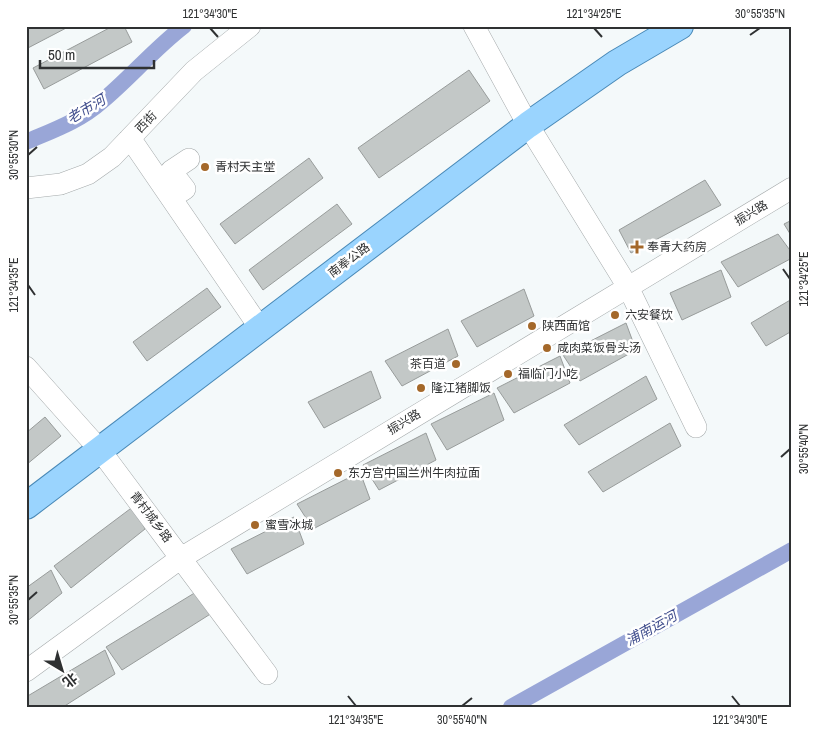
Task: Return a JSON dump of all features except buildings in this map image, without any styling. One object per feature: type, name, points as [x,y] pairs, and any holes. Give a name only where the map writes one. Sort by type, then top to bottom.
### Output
[{"type":"main road","name":"南奉公路","points":[[26,506],[528,124],[617,63],[680,26]]},
{"type":"street","name":"西街","points":[[26,188],[61,184],[88,174],[112,157],[194,71],[250,26]]},
{"type":"street","points":[[474,26],[528,124],[628,287],[696,427]]},
{"type":"street","points":[[130,138],[260,328]]},
{"type":"street","points":[[171,198],[185,189],[171,171],[189,159]]},
{"type":"street","name":"振兴路","points":[[26,670],[181,558],[792,188]]},
{"type":"street","name":"青村城乡路","points":[[26,367],[100,450],[267,674]]},
{"type":"waterway","name":"老市河","points":[[26,142],[65,125],[93,109],[162,44],[184,26]]},
{"type":"waterway","name":"浦南运河","points":[[511,707],[792,550]]},
{"type":"place","name":"青村天主堂","points":[[205,167]]},
{"type":"place","name":"奉青大药房","points":[[637,247]]},
{"type":"place","name":"六安餐饮","points":[[615,315]]},
{"type":"place","name":"陕西面馆","points":[[532,326]]},
{"type":"place","name":"咸肉菜饭骨头汤","points":[[547,348]]},
{"type":"place","name":"茶百道","points":[[456,364]]},
{"type":"place","name":"福临门小吃","points":[[508,374]]},
{"type":"place","name":"隆江猪脚饭","points":[[421,388]]},
{"type":"place","name":"东方宫中国兰州牛肉拉面","points":[[338,473]]},
{"type":"place","name":"蜜雪冰城","points":[[255,525]]}]
